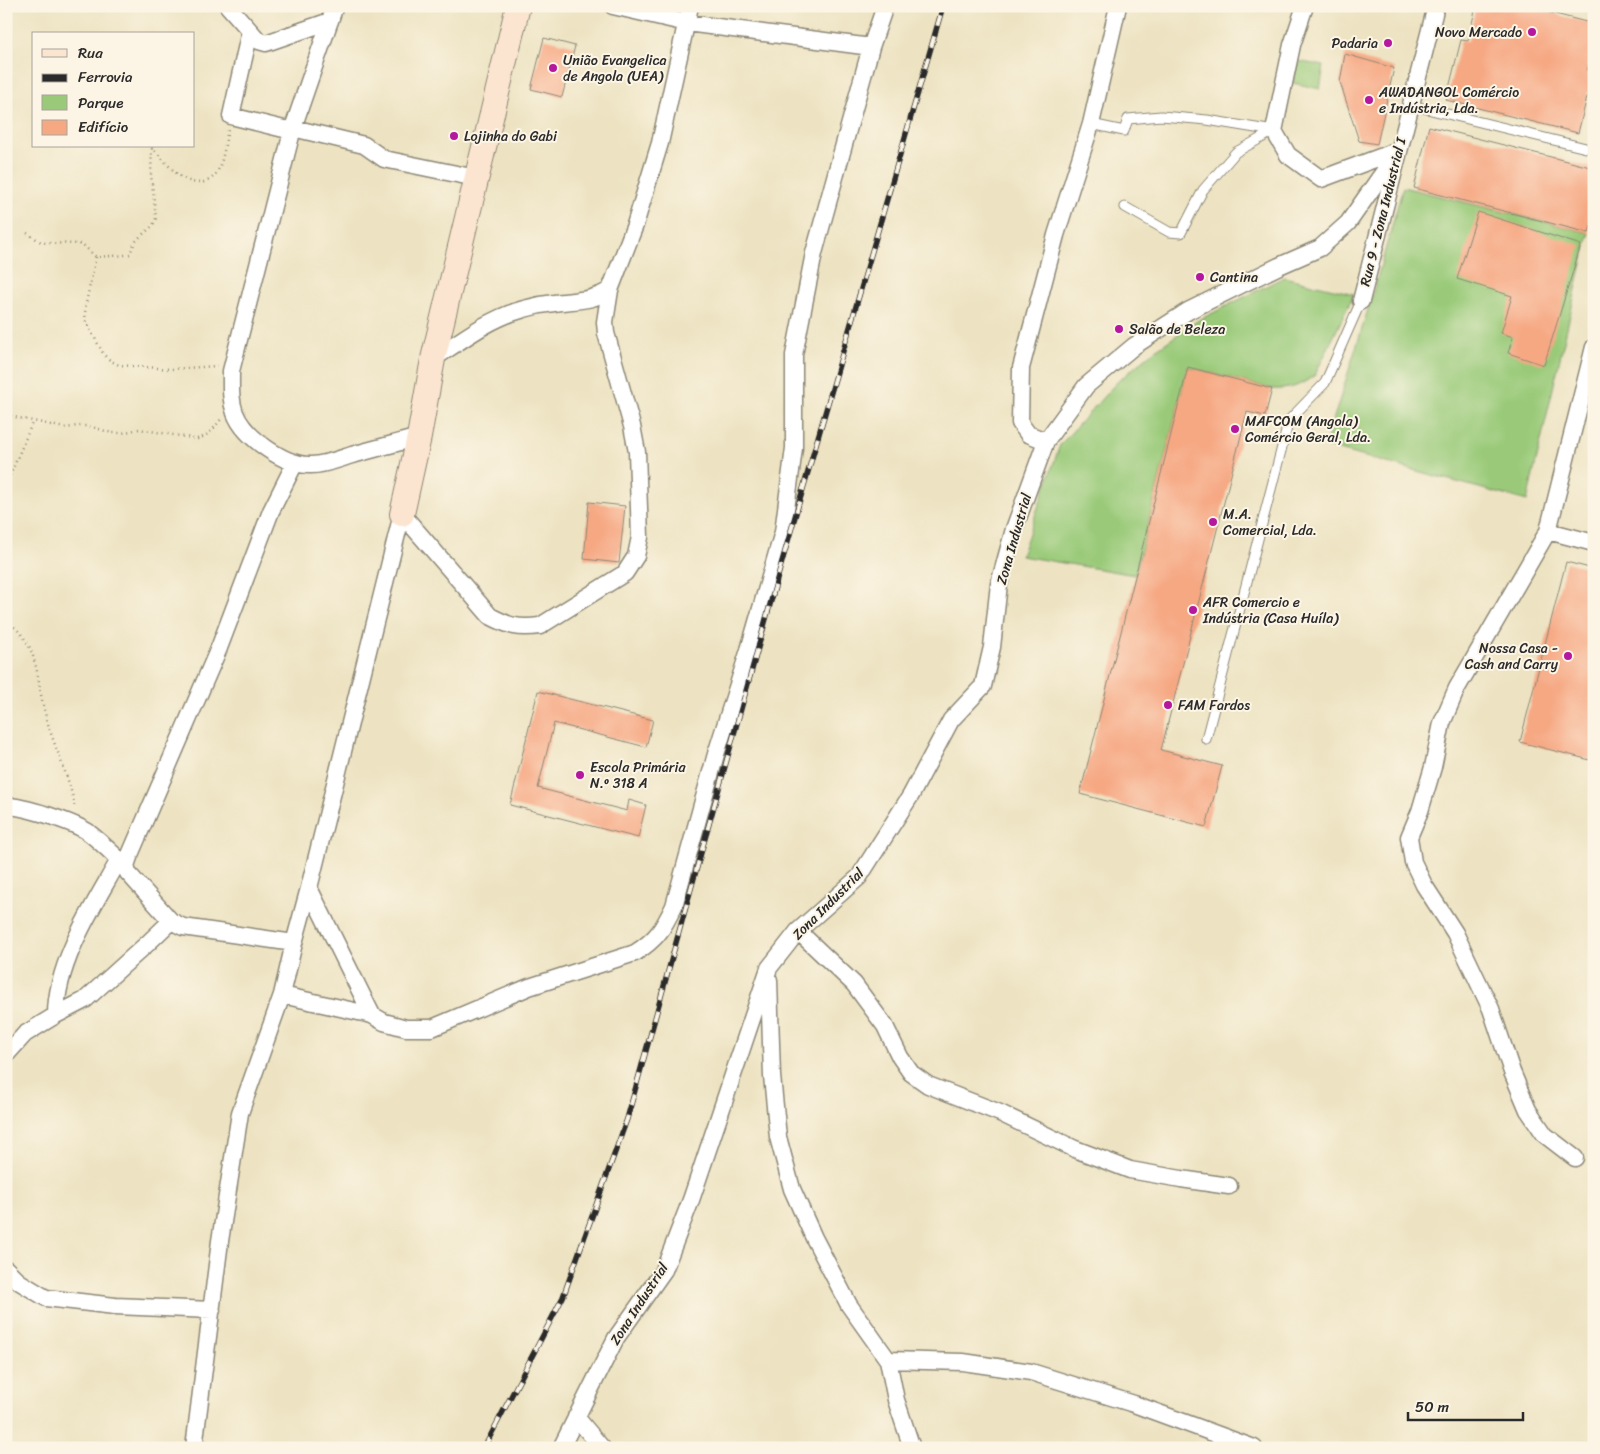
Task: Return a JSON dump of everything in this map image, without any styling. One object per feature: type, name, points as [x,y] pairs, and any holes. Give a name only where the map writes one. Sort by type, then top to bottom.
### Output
[{"type":"street","points":[[228,6],[259,42],[266,43],[332,14]]},
{"type":"street","points":[[194,1448],[220,1241],[240,1113],[282,995],[309,888],[402,514],[419,437],[433,359],[518,6]]},
{"type":"street","points":[[613,6],[687,23],[871,47]]},
{"type":"street","points":[[402,514],[490,616],[509,626],[525,628],[540,626],[625,573],[636,556],[640,537],[637,452],[632,426],[606,333],[605,322],[610,290],[634,225],[660,143],[690,6]]},
{"type":"street","points":[[282,995],[372,1015],[384,1022],[406,1028],[432,1028],[529,988],[635,953],[648,944],[663,928],[674,906],[716,754],[749,650],[783,532],[794,448],[794,355],[814,253],[884,6]]},
{"type":"street","points":[[1046,441],[1028,434],[1020,424],[1021,368],[1056,235],[1091,124],[1118,6]]},
{"type":"street","points":[[1305,6],[1292,44],[1274,131],[1288,156],[1321,179],[1399,150]]},
{"type":"street","name":"Rua 9 - Zona Industrial I","points":[[1360,301],[1436,6]]},
{"type":"street","points":[[332,14],[293,130],[233,364],[230,394],[235,414],[247,431],[270,451],[295,463],[310,465],[327,462],[419,437]]},
{"type":"street","points":[[250,31],[230,116],[364,145],[384,159],[476,178]]},
{"type":"street","name":"Zona Industrial","points":[[561,1448],[616,1338],[664,1270],[691,1200],[769,968],[798,931],[860,877],[911,795],[951,720],[983,686],[992,647],[999,584],[1014,529],[1046,441],[1086,386],[1134,346],[1188,311],[1320,248],[1348,223],[1399,150]]},
{"type":"street","points":[[433,359],[480,327],[523,309],[555,303],[588,300],[610,290]]},
{"type":"street","points":[[1575,1158],[1545,1135],[1528,1110],[1512,1072],[1491,1009],[1455,933],[1424,885],[1413,862],[1409,837],[1420,811],[1433,766],[1442,723],[1457,688],[1548,531],[1594,347]]},
{"type":"street","points":[[56,1014],[56,1000],[61,978],[77,938],[84,922],[122,863],[128,857],[219,648],[271,511],[295,463]]},
{"type":"street","points":[[1548,531],[1594,543]]},
{"type":"street","points":[[6,806],[48,815],[88,832],[122,863],[128,873],[170,920],[183,927],[294,943]]},
{"type":"street","points":[[309,888],[372,1015]]},
{"type":"street","points":[[6,1055],[26,1034],[56,1014],[85,1000],[148,943],[170,920]]},
{"type":"street","points":[[798,931],[854,984],[885,1026],[900,1057],[911,1073],[928,1084],[1000,1113],[1075,1149],[1130,1170],[1181,1180],[1229,1186]]},
{"type":"street","points":[[769,968],[772,1076],[778,1137],[792,1189],[814,1238],[849,1304],[888,1360],[896,1400],[912,1448]]},
{"type":"street","points":[[6,1269],[18,1281],[46,1298],[115,1306],[212,1310]]},
{"type":"street","points":[[888,1360],[963,1362],[1031,1372],[1134,1404],[1254,1448]]},
{"type":"street","points":[[576,1417],[602,1448]]},
{"type":"lane","points":[[1411,105],[1594,150]]},
{"type":"lane","points":[[1091,124],[1124,131],[1128,119],[1161,116],[1206,120],[1274,131]]},
{"type":"lane","points":[[1125,207],[1169,232],[1181,233],[1202,190],[1236,152],[1274,131]]},
{"type":"lane","points":[[1206,739],[1289,420],[1325,383],[1360,301]]},
{"type":"path","points":[[154,148],[181,177],[192,183],[203,183],[212,178],[219,169],[230,116]]},
{"type":"path","points":[[96,257],[130,254],[137,240],[154,223],[156,218],[151,175],[152,148]]},
{"type":"path","points":[[27,233],[46,243],[82,244],[96,257]]},
{"type":"path","points":[[96,257],[85,313],[86,322],[104,356],[110,361],[119,365],[171,369],[233,364]]},
{"type":"path","points":[[6,415],[67,428],[89,426],[112,433],[139,429],[197,439],[205,437],[211,432],[233,403]]},
{"type":"path","points":[[6,485],[33,421]]},
{"type":"path","points":[[6,622],[22,634],[29,646],[45,715],[72,788],[78,827]]},
{"type":"green space","points":[[1297,61],[1324,66],[1320,89],[1293,83]]},
{"type":"green space","points":[[1403,187],[1589,233],[1527,501],[1325,446],[1371,300]]},
{"type":"green space","points":[[1284,277],[1354,294],[1315,375],[1300,385],[1284,389],[1272,389],[1188,367],[1135,575],[1021,556],[1060,445],[1117,382],[1154,351],[1197,321]]},
{"type":"building","points":[[1476,6],[1524,6],[1594,24],[1594,44],[1587,71],[1593,73],[1578,133],[1446,100],[1461,40],[1468,41]]},
{"type":"building","name":"União Evangelica de Angola (UEA)","points":[[544,38],[575,46],[562,97],[531,89]]},
{"type":"building","points":[[1345,54],[1394,68],[1377,144],[1359,141],[1340,82]]},
{"type":"building","points":[[1429,126],[1594,168],[1594,215],[1589,233],[1414,188]]},
{"type":"building","points":[[1478,212],[1581,245],[1544,365],[1508,353],[1513,337],[1501,333],[1512,296],[1457,279]]},
{"type":"building","points":[[1188,367],[1272,389],[1265,416],[1247,412],[1161,750],[1222,766],[1206,827],[1080,794]]},
{"type":"building","points":[[589,502],[625,506],[619,563],[584,559]]},
{"type":"building","name":"Nossa Casa - Cash and Carry","points":[[1566,562],[1594,569],[1594,761],[1520,742]]},
{"type":"building","points":[[538,691],[653,720],[646,747],[554,723],[538,788],[627,811],[629,800],[646,805],[638,838],[510,805]]},
{"type":"railway","points":[[484,1448],[563,1297],[627,1119],[781,565],[943,6]]},
{"type":"place","name":"Novo Mercado","points":[[1532,32]]},
{"type":"place","name":"Padaria","points":[[1388,43]]},
{"type":"place","name":"União Evangelica de Angola (UEA)","points":[[553,68]]},
{"type":"place","name":"AWADANGOL Comércio e Indústria, Lda.","points":[[1369,100]]},
{"type":"place","name":"Lojinha do Gabi","points":[[454,136]]},
{"type":"place","name":"Cantina","points":[[1200,277]]},
{"type":"place","name":"Salão de Beleza","points":[[1119,329]]},
{"type":"place","name":"MAFCOM (Angola) Comércio Geral, Lda.","points":[[1235,429]]},
{"type":"place","name":"M.A. Comercial, Lda.","points":[[1213,522]]},
{"type":"place","name":"AFR Comercio e Indústria (Casa Huíla)","points":[[1193,610]]},
{"type":"place","name":"Nossa Casa - Cash and Carry","points":[[1568,656]]},
{"type":"place","name":"FAM Fardos","points":[[1168,705]]},
{"type":"place","name":"Escola Primária N.º 318 A","points":[[580,775]]}]
